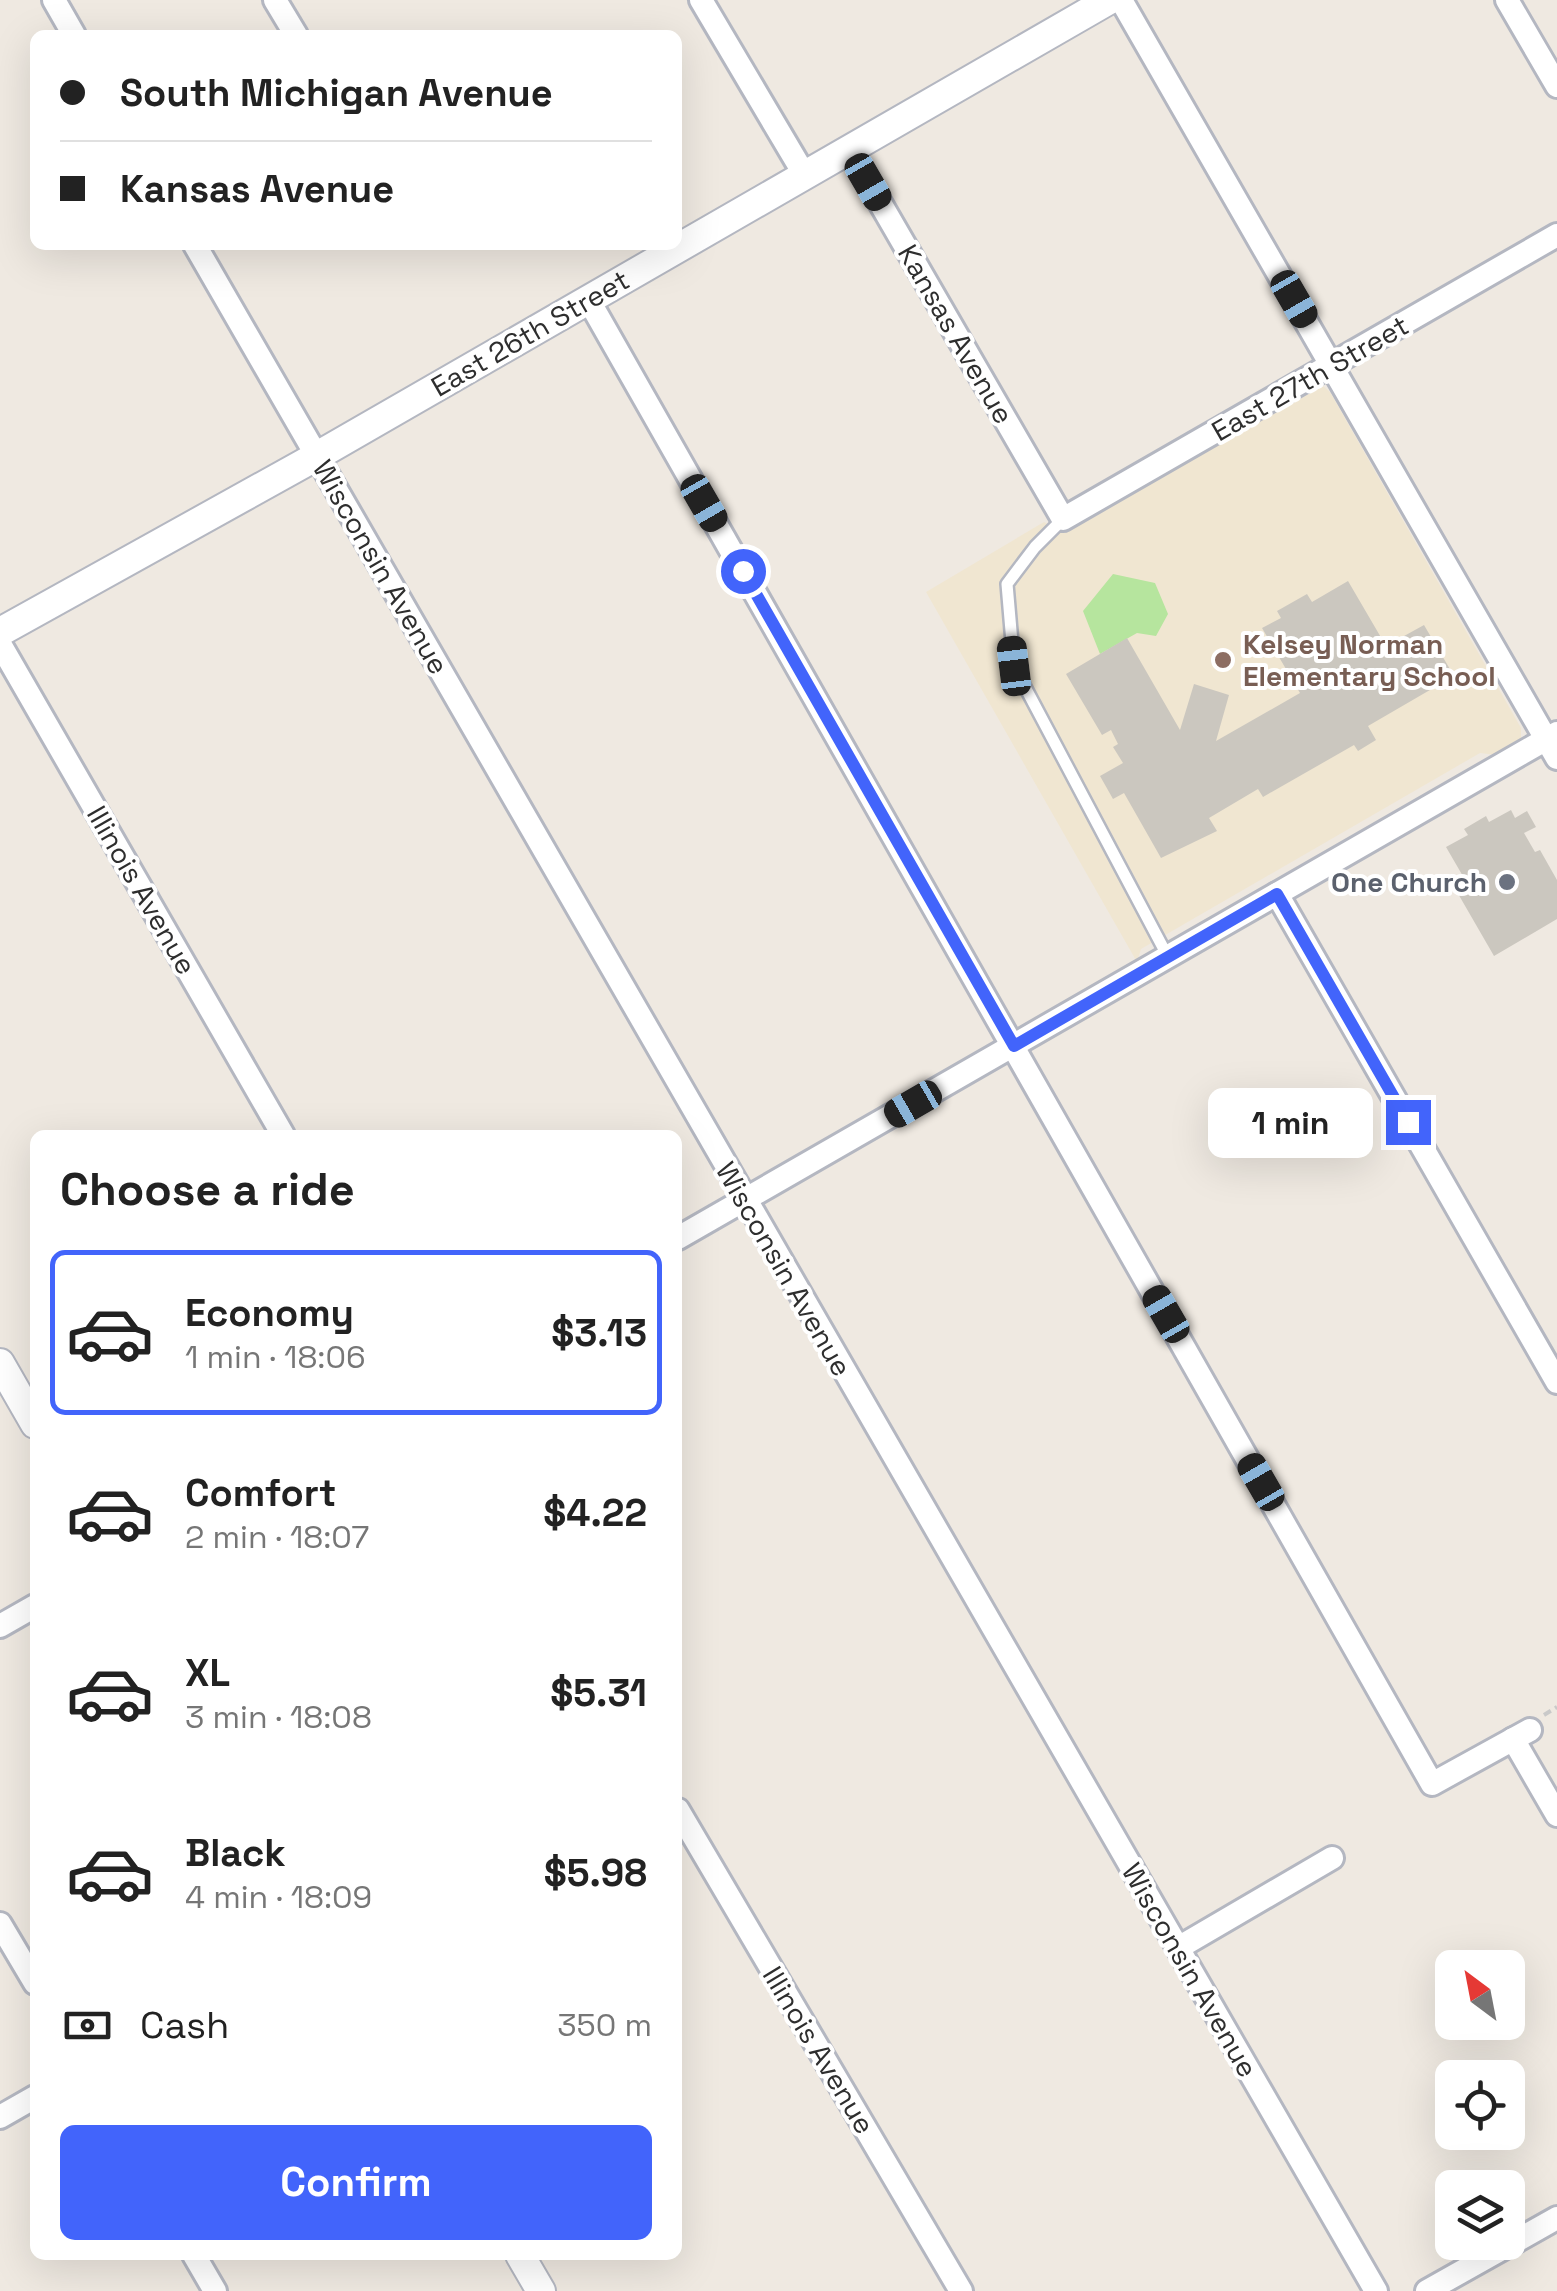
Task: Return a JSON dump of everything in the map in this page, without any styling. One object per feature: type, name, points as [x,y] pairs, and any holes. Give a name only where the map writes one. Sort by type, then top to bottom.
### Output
[{"type":"street","points":[[54,0],[71,30]]},
{"type":"street","points":[[276,0],[293,30]]},
{"type":"street","points":[[701,0],[804,174]]},
{"type":"street","name":"East 26th Street","points":[[682,245],[1109,0]]},
{"type":"street","points":[[682,1236],[1277,894],[1553,744],[1121,0]]},
{"type":"street","points":[[1508,0],[1557,86]]},
{"type":"street","name":"Kansas Avenue","points":[[848,149],[1063,519]]},
{"type":"street","name":"East 27th Street","points":[[1063,519],[1557,235]]},
{"type":"street","name":"Wisconsin Avenue","points":[[199,250],[1376,2291]]},
{"type":"street","name":"East 26th Street","points":[[0,632],[317,456],[673,250]]},
{"type":"street","points":[[588,299],[1432,1784],[1522,1734],[1557,1815]]},
{"type":"street","name":"Illinois Avenue","points":[[0,644],[280,1130]]},
{"type":"street","points":[[1277,894],[1557,1382]]},
{"type":"street","points":[[0,1363],[30,1415]]},
{"type":"street","points":[[0,1626],[30,1609]]},
{"type":"street","name":"Illinois Avenue","points":[[682,1817],[961,2291]]},
{"type":"street","points":[[1178,1948],[1332,1858]]},
{"type":"street","points":[[0,1924],[30,1975]]},
{"type":"street","points":[[0,2117],[30,2100]]},
{"type":"street","points":[[1427,2291],[1557,2218]]},
{"type":"street","points":[[197,2260],[215,2291]]},
{"type":"street","points":[[523,2260],[541,2291]]},
{"type":"lane","points":[[1063,519],[1035,546],[1006,584],[1014,666],[1168,958]]},
{"type":"shaded area","name":"Kelsey Norman Elementary School","points":[[1323,386],[1330,392],[1521,728],[1521,738],[1497,755],[1480,753],[1141,949],[1137,962],[926,592],[1044,522],[1059,530],[1070,528]]},
{"type":"green space","points":[[1113,574],[1155,583],[1168,614],[1156,636],[1137,633],[1100,654],[1083,611]]},
{"type":"building","points":[[1348,581],[1386,646],[1424,625],[1454,676],[1368,726],[1376,740],[1358,751],[1354,745],[1263,797],[1258,789],[1209,818],[1217,831],[1161,858],[1124,793],[1113,799],[1100,776],[1123,763],[1113,747],[1118,744],[1111,730],[1102,735],[1066,674],[1127,638],[1180,730],[1194,684],[1229,695],[1216,741],[1300,693],[1262,628],[1281,618],[1277,611],[1307,594],[1312,602]]},
{"type":"building","name":"One Church","points":[[1511,810],[1515,818],[1527,811],[1536,827],[1524,833],[1535,852],[1540,850],[1557,880],[1557,919],[1494,956],[1453,885],[1464,878],[1446,847],[1468,835],[1464,829],[1486,816],[1489,822]]},
{"type":"place","name":"Kelsey Norman Elementary School","points":[[1223,660]]},
{"type":"place","name":"One Church","points":[[1507,882]]},
{"type":"route","points":[[743,571],[1014,1046],[1277,894],[1408,1122]]}]
